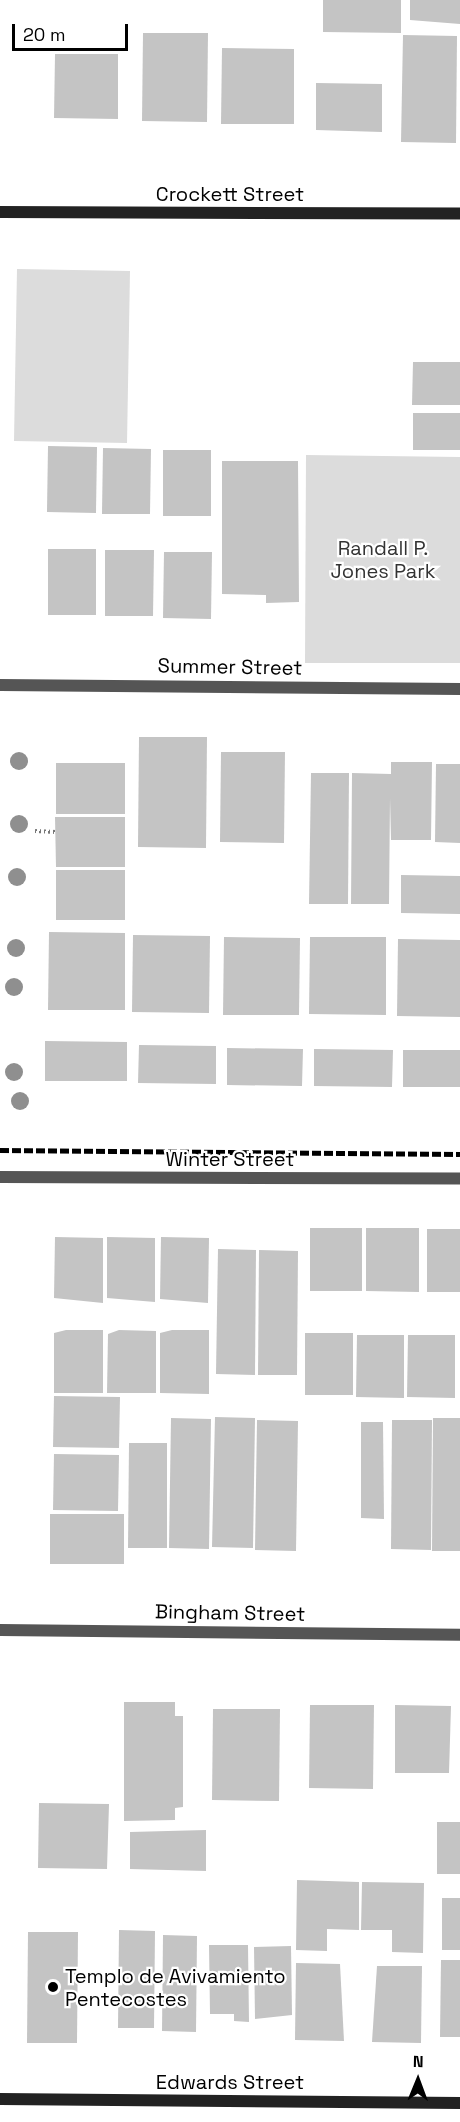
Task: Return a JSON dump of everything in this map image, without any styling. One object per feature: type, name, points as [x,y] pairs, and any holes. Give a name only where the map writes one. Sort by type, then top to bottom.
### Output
[{"type":"main road","name":"Crockett Street","points":[[0,212],[460,214]]},
{"type":"main road","name":"Edwards Street","points":[[0,2099],[460,2103]]},
{"type":"street","name":"Summer Street","points":[[0,685],[460,689]]},
{"type":"street","name":"Winter Street","points":[[0,1177],[460,1179]]},
{"type":"street","name":"Bingham Street","points":[[0,1630],[460,1635]]},
{"type":"path","points":[[35,831],[56,832]]},
{"type":"green space","points":[[17,269],[130,271],[127,443],[14,441]]},
{"type":"green space","name":"Randall P. Jones Park","points":[[306,455],[460,457],[460,663],[305,663]]},
{"type":"building","points":[[323,0],[401,0],[401,33],[323,32]]},
{"type":"building","points":[[410,0],[460,0],[460,24],[410,20]]},
{"type":"building","points":[[143,33],[208,33],[207,122],[142,121]]},
{"type":"building","points":[[403,35],[457,36],[456,143],[401,142]]},
{"type":"building","points":[[222,48],[294,49],[294,124],[221,124]]},
{"type":"building","points":[[55,54],[118,54],[118,119],[54,118]]},
{"type":"building","points":[[316,83],[382,84],[382,132],[316,130]]},
{"type":"building","points":[[413,362],[460,362],[460,405],[412,405]]},
{"type":"building","points":[[413,413],[460,413],[460,450],[413,450]]},
{"type":"building","points":[[48,446],[97,447],[96,513],[47,512]]},
{"type":"building","points":[[103,448],[151,449],[150,514],[102,514]]},
{"type":"building","points":[[163,450],[211,450],[211,516],[163,516]]},
{"type":"building","points":[[222,461],[298,461],[299,602],[266,603],[266,595],[222,594]]},
{"type":"building","points":[[48,549],[96,549],[96,615],[48,615]]},
{"type":"building","points":[[105,550],[154,550],[153,616],[105,616]]},
{"type":"building","points":[[164,552],[212,552],[211,619],[163,618]]},
{"type":"building","points":[[139,737],[207,737],[206,848],[138,847]]},
{"type":"building","points":[[221,752],[285,752],[284,843],[220,842]]},
{"type":"building","points":[[391,762],[432,762],[431,840],[391,840],[390,798],[389,904],[351,904],[352,773],[391,774]]},
{"type":"building","points":[[56,763],[125,763],[125,814],[56,814]]},
{"type":"building","points":[[436,764],[460,764],[460,843],[435,842]]},
{"type":"building","points":[[311,773],[349,773],[348,904],[309,904]]},
{"type":"building","points":[[55,817],[125,817],[125,867],[56,867]]},
{"type":"building","points":[[56,870],[125,870],[125,920],[56,920]]},
{"type":"building","points":[[401,875],[460,876],[460,914],[401,913]]},
{"type":"building","points":[[49,932],[125,933],[125,1010],[48,1010]]},
{"type":"building","points":[[133,935],[210,936],[209,1013],[132,1012]]},
{"type":"building","points":[[224,937],[300,938],[299,1015],[223,1015]]},
{"type":"building","points":[[310,937],[386,937],[386,1015],[309,1014]]},
{"type":"building","points":[[398,939],[460,940],[460,1017],[397,1016]]},
{"type":"building","points":[[45,1041],[127,1042],[127,1081],[45,1081]]},
{"type":"building","points":[[139,1045],[216,1046],[216,1084],[138,1083]]},
{"type":"building","points":[[227,1048],[303,1049],[302,1086],[227,1085]]},
{"type":"building","points":[[314,1049],[393,1050],[392,1087],[314,1086]]},
{"type":"building","points":[[403,1050],[460,1050],[460,1087],[403,1087]]},
{"type":"building","points":[[310,1228],[362,1228],[362,1291],[310,1291]]},
{"type":"building","points":[[366,1228],[419,1228],[419,1292],[366,1291]]},
{"type":"building","points":[[427,1229],[460,1229],[460,1292],[427,1292]]},
{"type":"building","points":[[55,1237],[103,1238],[103,1303],[54,1298]]},
{"type":"building","points":[[107,1237],[155,1238],[155,1302],[107,1298]]},
{"type":"building","points":[[161,1237],[209,1238],[208,1303],[160,1299]]},
{"type":"building","points":[[218,1249],[256,1250],[255,1375],[216,1374]]},
{"type":"building","points":[[259,1250],[298,1251],[297,1375],[258,1375]]},
{"type":"building","points":[[66,1330],[103,1330],[103,1393],[54,1393],[54,1333]]},
{"type":"building","points":[[119,1330],[156,1331],[156,1393],[107,1393],[108,1334]]},
{"type":"building","points":[[172,1330],[209,1330],[209,1394],[160,1393],[160,1333]]},
{"type":"building","points":[[305,1333],[353,1333],[353,1395],[305,1395]]},
{"type":"building","points":[[357,1335],[404,1335],[404,1398],[356,1397]]},
{"type":"building","points":[[408,1335],[455,1335],[455,1398],[407,1397]]},
{"type":"building","points":[[54,1396],[120,1397],[119,1448],[53,1447]]},
{"type":"building","points":[[215,1417],[255,1418],[253,1548],[212,1547]]},
{"type":"building","points":[[171,1418],[211,1419],[209,1549],[169,1548]]},
{"type":"building","points":[[433,1418],[460,1418],[460,1551],[432,1551]]},
{"type":"building","points":[[257,1420],[298,1421],[296,1551],[255,1550]]},
{"type":"building","points":[[392,1420],[432,1420],[431,1550],[391,1549]]},
{"type":"building","points":[[361,1422],[383,1422],[384,1519],[361,1518]]},
{"type":"building","points":[[129,1443],[167,1443],[167,1548],[128,1548]]},
{"type":"building","points":[[54,1454],[119,1455],[118,1511],[53,1510]]},
{"type":"building","points":[[50,1514],[124,1514],[124,1564],[50,1564]]},
{"type":"building","points":[[124,1702],[175,1702],[175,1716],[183,1716],[183,1807],[175,1808],[175,1820],[124,1821]]},
{"type":"building","points":[[310,1705],[374,1705],[373,1789],[309,1788]]},
{"type":"building","points":[[395,1705],[451,1706],[449,1773],[395,1773]]},
{"type":"building","points":[[213,1709],[280,1709],[279,1801],[212,1800]]},
{"type":"building","points":[[39,1803],[109,1804],[107,1869],[38,1868]]},
{"type":"building","points":[[437,1822],[460,1822],[460,1874],[437,1874]]},
{"type":"building","points":[[206,1830],[206,1871],[130,1869],[130,1832]]},
{"type":"building","points":[[297,1880],[359,1882],[359,1930],[327,1929],[327,1951],[296,1950]]},
{"type":"building","points":[[362,1882],[424,1883],[423,1953],[392,1952],[392,1930],[361,1930]]},
{"type":"building","points":[[442,1898],[460,1898],[460,1950],[442,1950]]},
{"type":"building","points":[[119,1930],[155,1931],[154,2028],[118,2028]]},
{"type":"building","name":"Templo de Avivamiento Pentecostes","points":[[28,1932],[78,1932],[77,2043],[27,2043]]},
{"type":"building","points":[[163,1935],[197,1936],[196,2032],[162,2031]]},
{"type":"building","points":[[209,1945],[248,1945],[249,2022],[234,2021],[234,2014],[210,2014]]},
{"type":"building","points":[[291,1946],[292,2015],[255,2019],[254,1947]]},
{"type":"building","points":[[441,1960],[460,1960],[460,2037],[440,2037]]},
{"type":"building","points":[[296,1963],[340,1964],[344,2041],[295,2040]]},
{"type":"building","points":[[377,1966],[422,1966],[421,2043],[372,2042]]},
{"type":"railway","points":[[0,1150],[460,1154]]},
{"type":"place","name":"Templo de Avivamiento Pentecostes","points":[[53,1987]]}]
